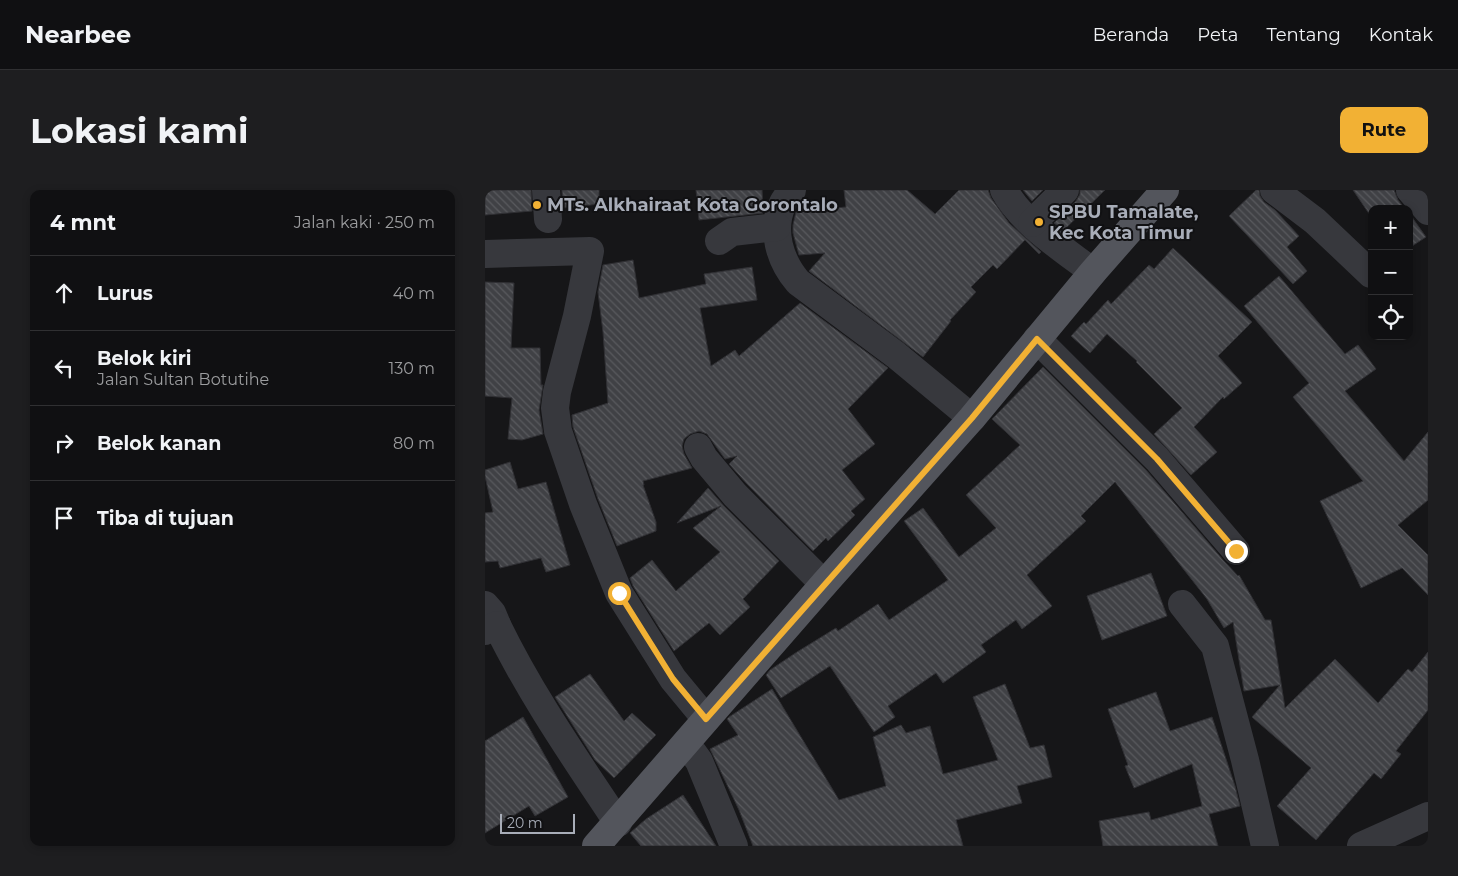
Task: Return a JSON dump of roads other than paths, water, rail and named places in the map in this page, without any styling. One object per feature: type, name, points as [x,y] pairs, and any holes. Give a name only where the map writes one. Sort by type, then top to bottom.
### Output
[{"type":"main road","points":[[597,846],[824,584],[972,418],[1162,191]]},
{"type":"street","points":[[546,190],[548,219]]},
{"type":"street","points":[[792,190],[782,204],[777,227],[778,246],[789,271],[798,282],[896,355],[972,418]]},
{"type":"street","points":[[1004,190],[1011,203],[1093,272]]},
{"type":"street","points":[[1033,223],[1065,190]]},
{"type":"street","points":[[1274,190],[1315,221],[1368,271]]},
{"type":"street","points":[[1410,190],[1428,211]]},
{"type":"street","points":[[719,241],[732,232],[777,227]]},
{"type":"street","points":[[485,254],[590,251],[577,316],[557,392],[555,408],[558,431],[583,504],[619,593],[673,679],[706,719]]},
{"type":"street","points":[[1037,339],[1157,459],[1236,551]]},
{"type":"street","points":[[698,447],[704,458],[735,495],[824,584]]},
{"type":"street","points":[[1182,604],[1215,646],[1265,846]]},
{"type":"street","points":[[489,621],[550,721],[618,823]]},
{"type":"street","points":[[686,743],[699,761],[734,846]]},
{"type":"street","points":[[1361,846],[1428,816]]},
{"type":"place","name":"MTs. Alkhairaat Kota Gorontalo","points":[[537,205]]},
{"type":"place","name":"SPBU Tamalate, Kec Kota Timur","points":[[1039,222]]}]
